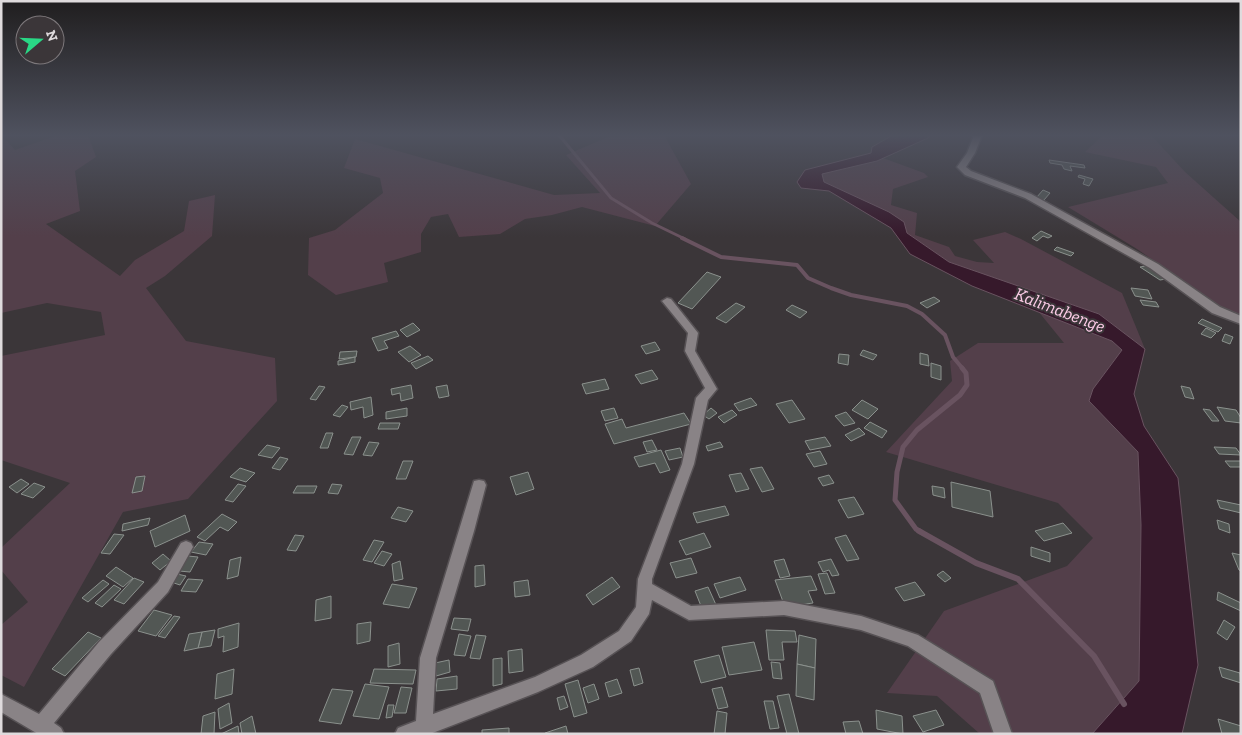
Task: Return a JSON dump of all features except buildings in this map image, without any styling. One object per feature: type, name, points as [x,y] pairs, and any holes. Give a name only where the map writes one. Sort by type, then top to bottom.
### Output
[{"type":"street","points":[[964,169],[968,173],[1028,196],[1154,266],[1216,310],[1241,320]]},
{"type":"street","points":[[404,734],[538,684],[587,661],[625,636],[644,609],[645,579],[688,464],[702,398],[710,389],[690,351],[693,333],[667,301]]},
{"type":"street","points":[[424,728],[428,658],[479,485]]},
{"type":"street","points":[[1,702],[48,730],[104,648],[163,587],[186,547]]},
{"type":"street","points":[[645,588],[689,613],[784,608],[860,623],[912,640],[987,687],[1003,734]]},
{"type":"shaded area","points":[[1,169],[78,169],[75,171],[80,211],[46,224],[120,276],[135,260],[184,231],[189,201],[215,195],[212,236],[165,276],[146,288],[186,341],[275,358],[277,401],[188,499],[123,512],[24,687],[1,675],[1,625],[28,602],[1,570],[1,548],[70,483],[1,460],[1,356],[105,335],[101,312],[47,303],[1,313]]},
{"type":"shaded area","points":[[349,169],[463,169],[554,195],[600,193],[579,169],[683,169],[691,184],[655,226],[582,207],[552,215],[525,219],[500,234],[459,237],[448,214],[431,217],[421,234],[421,252],[384,263],[388,282],[336,295],[308,275],[309,238],[335,230],[383,193],[380,178]]},
{"type":"shaded area","points":[[840,169],[914,169],[924,173],[928,177],[893,189],[891,205],[917,213],[915,235],[949,247],[955,256],[977,262],[994,263],[973,240],[1005,232],[1021,239],[1122,293],[1145,349],[1099,314],[949,262],[907,233],[889,212],[824,182],[822,174]]},
{"type":"shaded area","points":[[1158,169],[1183,169],[1241,222],[1241,316],[1228,312],[1137,249],[1068,207],[1168,183]]},
{"type":"shaded area","points":[[1038,311],[1113,341],[1123,350],[1109,367],[1089,401],[1138,452],[1141,525],[1139,681],[1092,734],[980,734],[937,696],[887,693],[944,611],[1067,566],[1093,538],[1058,503],[886,452],[952,381],[950,361],[978,343],[1064,343]]},
{"type":"water","name":"Kalimabenge","points":[[842,169],[822,174],[824,182],[889,212],[904,222],[907,233],[949,262],[1099,314],[1145,349],[1134,394],[1144,426],[1178,478],[1198,665],[1182,734],[1092,734],[1139,681],[1141,525],[1138,452],[1089,401],[1093,389],[1122,350],[1112,341],[972,286],[910,254],[891,228],[829,191],[801,188],[797,182],[805,170]]},
{"type":"waterway","points":[[587,169],[611,198],[652,223],[685,239]]},
{"type":"waterway","points":[[682,238],[721,257],[797,265],[808,278],[831,288],[851,295],[907,306],[922,314],[945,335],[953,357],[963,369]]},
{"type":"waterway","points":[[921,532],[916,529],[895,500],[897,472],[903,447],[917,430],[960,395],[967,385],[966,373],[962,368]]},
{"type":"waterway","points":[[919,531],[976,563],[1018,579],[1094,656],[1124,704]]}]
